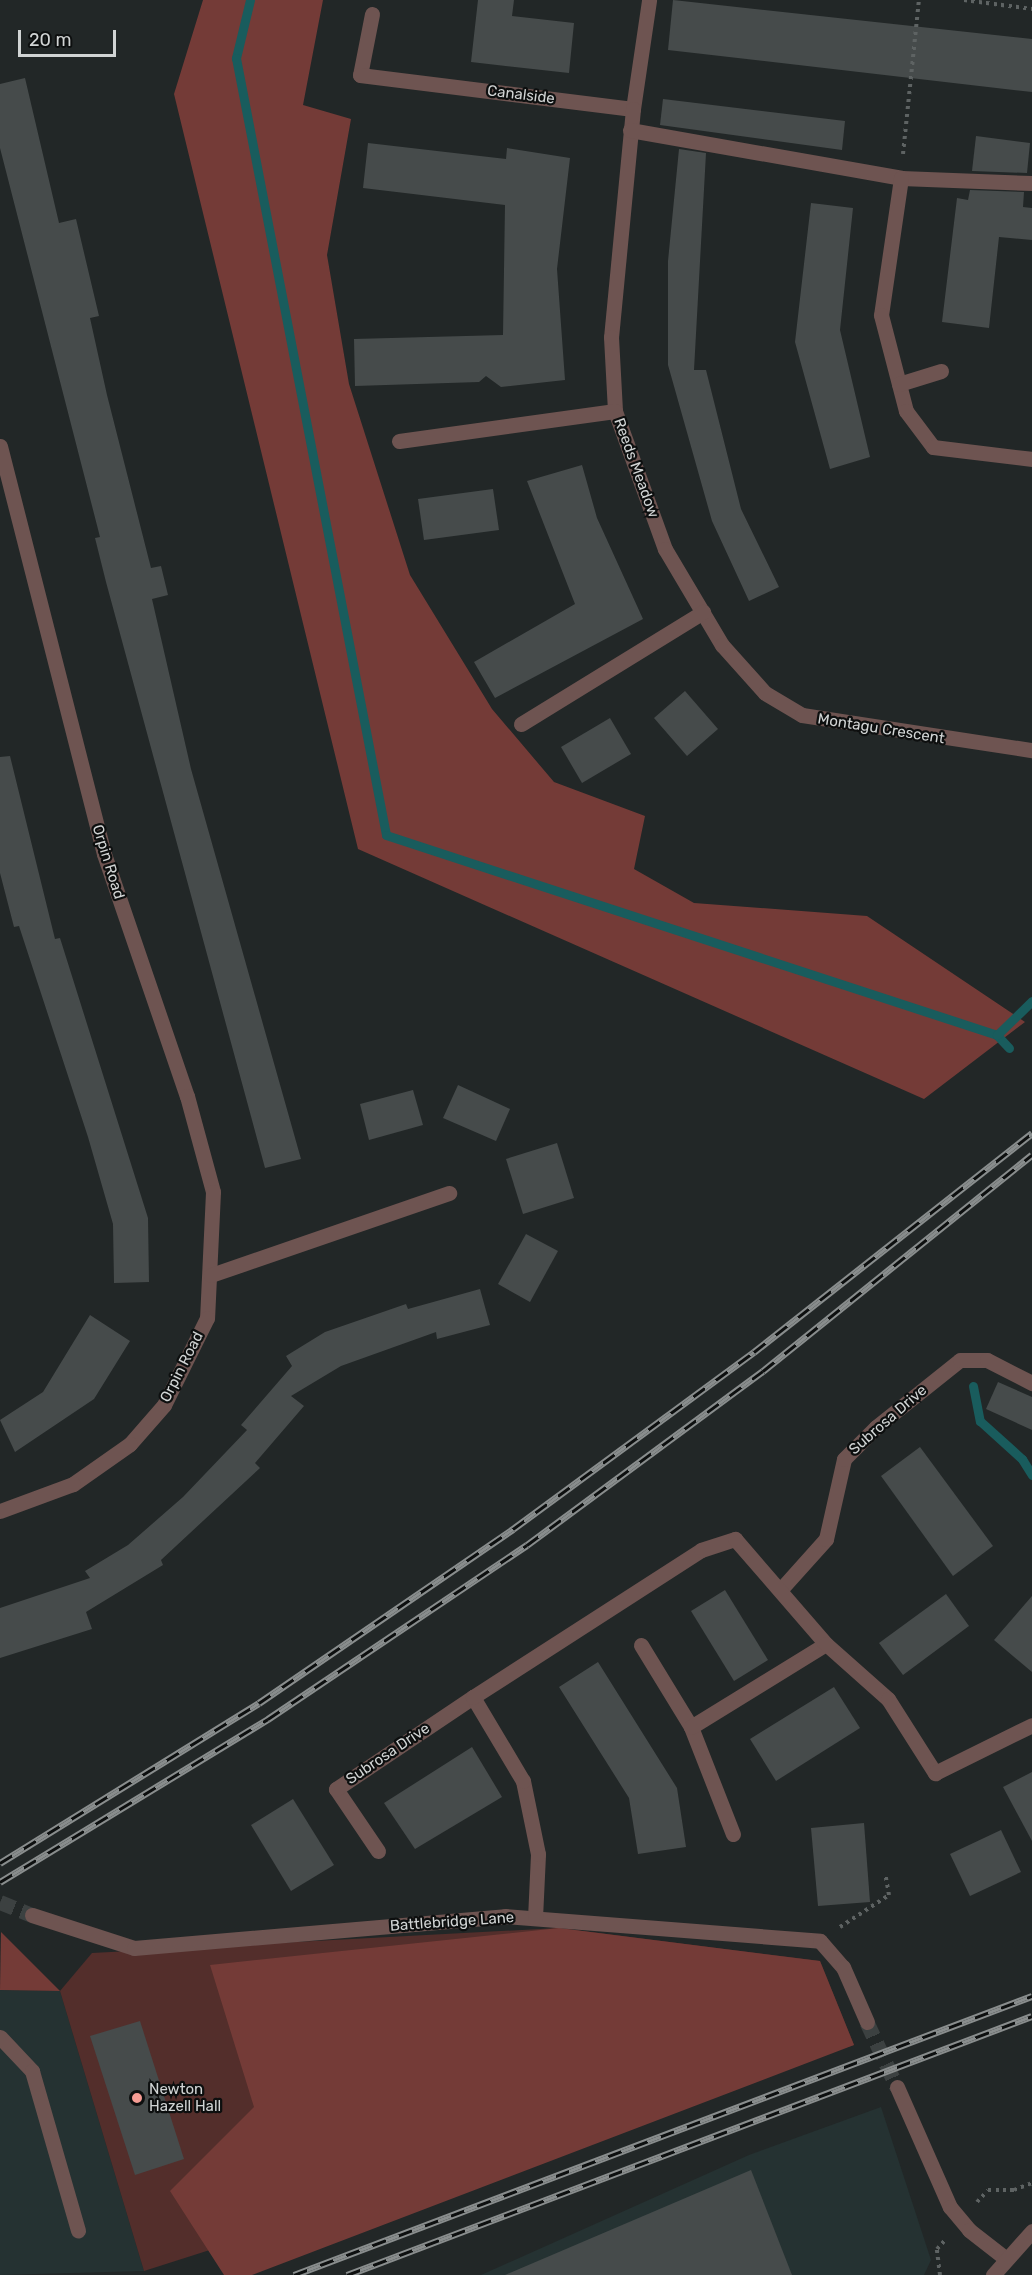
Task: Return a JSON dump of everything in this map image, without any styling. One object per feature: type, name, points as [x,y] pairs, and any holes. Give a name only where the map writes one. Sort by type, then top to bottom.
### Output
[{"type":"street","points":[[633,109],[649,0]]},
{"type":"street","name":"Canalside","points":[[372,14],[360,75],[633,109]]},
{"type":"street","name":"Reeds Meadow","points":[[633,109],[611,337],[615,411],[665,549],[722,645]]},
{"type":"street","points":[[630,130],[901,178],[1032,183]]},
{"type":"street","points":[[901,178],[881,315],[906,411],[933,447],[1032,459]]},
{"type":"street","points":[[899,384],[941,371]]},
{"type":"street","points":[[399,441],[615,411]]},
{"type":"street","name":"Orpin Road","points":[[0,446],[104,854],[187,1096],[213,1192],[211,1275],[207,1318],[185,1368],[164,1405],[130,1444],[73,1484],[0,1511]]},
{"type":"street","points":[[521,723],[703,612]]},
{"type":"street","name":"Montagu Crescent","points":[[722,645],[765,693],[802,715],[1032,750]]},
{"type":"street","points":[[211,1275],[449,1193]]},
{"type":"street","name":"Subrosa Drive","points":[[782,1588],[826,1539],[844,1459],[876,1427],[960,1360],[987,1360],[1032,1383]]},
{"type":"street","name":"Subrosa Drive","points":[[378,1851],[336,1788],[700,1550],[735,1539],[782,1588],[826,1644],[888,1699],[935,1773],[1032,1725]]},
{"type":"street","points":[[691,1727],[826,1644]]},
{"type":"street","points":[[641,1645],[691,1727],[733,1834]]},
{"type":"street","points":[[473,1697],[523,1780],[538,1854],[535,1918]]},
{"type":"street","name":"Battlebridge Lane","points":[[32,1915],[134,1948],[535,1918],[820,1941]]},
{"type":"street","points":[[820,1941],[843,1967],[867,2022]]},
{"type":"street","points":[[0,2037],[32,2071],[78,2230]]},
{"type":"street","points":[[897,2087],[950,2207],[969,2230],[1005,2258]]},
{"type":"street","points":[[993,2275],[1005,2258],[1032,2231]]},
{"type":"path","points":[[901,178],[919,0]]},
{"type":"path","points":[[964,0],[1032,9]]},
{"type":"path","points":[[820,1941],[889,1894],[885,1873]]},
{"type":"path","points":[[988,2190],[1014,2190],[1032,2183]]},
{"type":"path","points":[[937,2249],[940,2275]]},
{"type":"shaded area","points":[[203,0],[323,0],[303,105],[351,119],[327,255],[349,384],[410,575],[492,709],[554,782],[645,816],[634,869],[694,903],[867,916],[1025,1022],[924,1099],[358,849],[174,94]]},
{"type":"shaded area","points":[[559,1928],[820,1961],[854,2045],[144,2271],[60,1991],[92,1953]]},
{"type":"shaded area","points":[[559,1928],[820,1961],[854,2045],[252,2275],[224,2275],[170,2191],[254,2107],[210,1965]]},
{"type":"shaded area","points":[[1,1932],[60,1991],[0,1990]]},
{"type":"shaded area","points":[[0,1990],[60,1991],[144,2271],[0,2275]]},
{"type":"shaded area","points":[[881,2107],[931,2260],[924,2275],[481,2275],[749,2155]]},
{"type":"building","points":[[478,0],[514,0],[512,16],[574,23],[569,73],[471,62]]},
{"type":"building","points":[[673,0],[1032,39],[1032,92],[668,50]]},
{"type":"building","points":[[25,78],[59,223],[76,219],[99,316],[90,318],[107,395],[151,568],[161,566],[168,595],[152,599],[191,769],[301,1159],[265,1168],[106,582],[95,538],[100,537],[0,148],[0,84]]},
{"type":"building","points":[[663,99],[845,121],[842,150],[660,125]]},
{"type":"building","points":[[976,136],[1030,143],[1027,173],[972,171]]},
{"type":"building","points":[[368,143],[506,159],[507,148],[570,158],[557,269],[565,380],[501,387],[486,376],[479,382],[355,386],[354,339],[503,335],[505,205],[363,188]]},
{"type":"building","points":[[679,149],[706,153],[694,370],[706,370],[741,509],[779,587],[749,601],[712,521],[668,365],[668,261]]},
{"type":"building","points":[[970,190],[1024,192],[1023,207],[1032,208],[1032,240],[999,237],[989,328],[942,322],[957,198],[968,200]]},
{"type":"building","points":[[811,203],[853,208],[840,330],[870,457],[830,469],[795,342]]},
{"type":"building","points":[[582,465],[597,518],[643,619],[495,698],[474,662],[575,604],[527,481]]},
{"type":"building","points":[[493,489],[499,530],[424,540],[418,499]]},
{"type":"building","points":[[685,691],[718,729],[687,756],[654,718]]},
{"type":"building","points":[[610,718],[631,754],[582,783],[561,747]]},
{"type":"building","points":[[10,756],[55,939],[60,938],[148,1218],[149,1282],[114,1283],[113,1224],[88,1137],[19,926],[14,927],[0,873],[0,757]]},
{"type":"building","points":[[458,1085],[510,1109],[496,1141],[443,1118]]},
{"type":"building","points":[[413,1090],[423,1125],[369,1140],[360,1104]]},
{"type":"building","points":[[557,1143],[574,1198],[523,1214],[506,1159]]},
{"type":"building","points":[[526,1234],[558,1251],[530,1302],[498,1284]]},
{"type":"building","points":[[480,1289],[490,1325],[437,1339],[436,1332],[341,1366],[291,1396],[304,1406],[255,1463],[260,1468],[161,1560],[163,1565],[86,1612],[92,1629],[0,1658],[0,1608],[90,1578],[85,1571],[128,1545],[183,1497],[247,1430],[241,1425],[292,1366],[286,1356],[325,1332],[406,1304],[408,1309]]},
{"type":"building","points":[[90,1315],[130,1341],[94,1399],[15,1452],[0,1420],[43,1392]]},
{"type":"building","points":[[998,1382],[1032,1397],[1032,1430],[986,1409]]},
{"type":"building","points":[[920,1447],[993,1546],[953,1576],[881,1476]]},
{"type":"building","points":[[725,1590],[768,1660],[734,1681],[691,1611]]},
{"type":"building","points":[[946,1594],[969,1626],[903,1675],[879,1643]]},
{"type":"building","points":[[1032,1596],[1032,1672],[994,1640]]},
{"type":"building","points":[[598,1662],[677,1788],[686,1847],[638,1854],[629,1798],[559,1687]]},
{"type":"building","points":[[834,1687],[860,1728],[776,1781],[750,1739]]},
{"type":"building","points":[[472,1747],[502,1797],[415,1849],[384,1803]]},
{"type":"building","points":[[1032,1772],[1032,1841],[1003,1787]]},
{"type":"building","points":[[293,1799],[334,1865],[291,1891],[251,1825]]},
{"type":"building","points":[[864,1823],[870,1902],[818,1906],[811,1828]]},
{"type":"building","points":[[1001,1830],[1021,1872],[970,1896],[950,1854]]},
{"type":"building","name":"Newton Hazell Hall","points":[[140,2021],[184,2159],[135,2175],[90,2036]]},
{"type":"building","points":[[751,2170],[792,2275],[505,2275]]},
{"type":"waterway","points":[[250,0],[236,58],[386,835],[997,1035]]},
{"type":"waterway","points":[[1009,1048],[997,1035],[1032,1001]]},
{"type":"waterway","points":[[973,1386],[980,1421],[1022,1459],[1032,1475]]},
{"type":"tunnel","points":[[0,1902],[32,1915]]},
{"type":"tunnel","points":[[867,2022],[897,2087]]},
{"type":"railway","points":[[0,1863],[259,1703],[513,1529],[754,1352],[1032,1133]]},
{"type":"railway","points":[[0,1882],[268,1719],[527,1545],[763,1371],[1032,1155]]},
{"type":"railway","points":[[294,2275],[1032,1996]]},
{"type":"railway","points":[[347,2275],[1032,2016]]},
{"type":"place","name":"Newton Hazell Hall","points":[[137,2098]]}]
